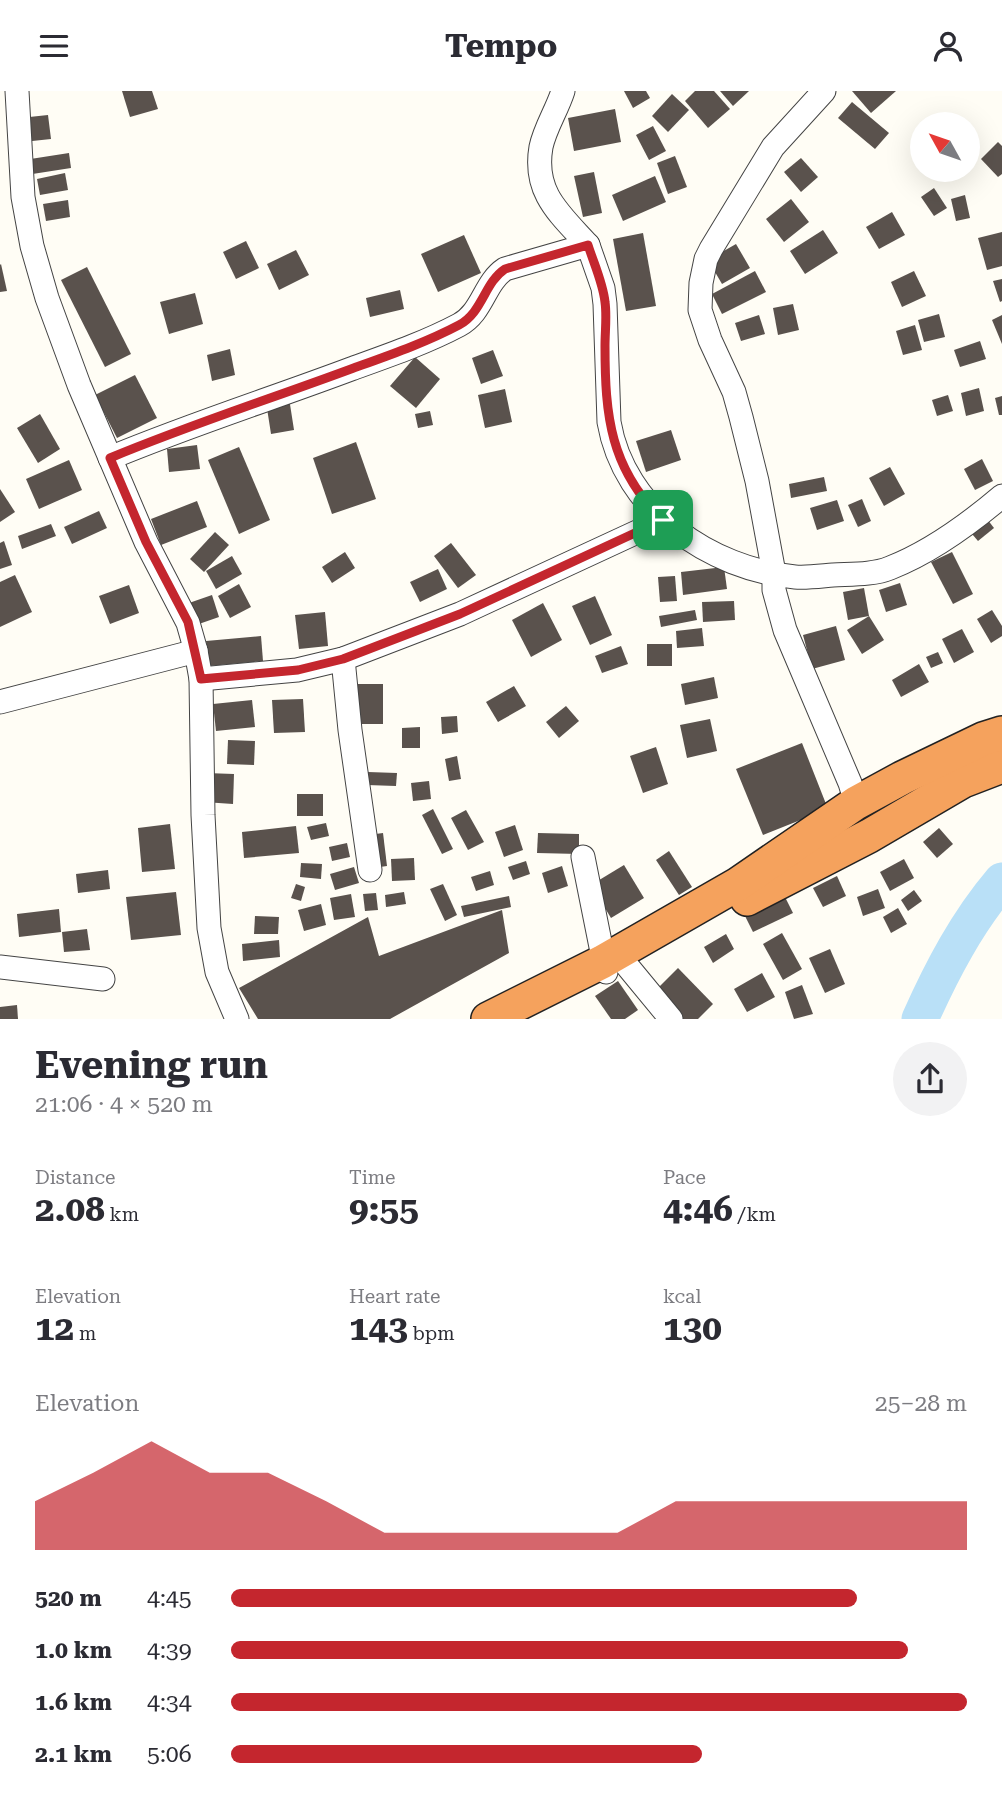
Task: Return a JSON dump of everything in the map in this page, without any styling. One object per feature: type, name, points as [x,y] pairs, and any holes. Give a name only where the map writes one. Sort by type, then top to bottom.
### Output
[{"type":"highway","points":[[520,1019],[738,884],[856,803],[932,762],[1002,733]]},
{"type":"highway","points":[[488,1019],[611,965],[828,858],[963,781],[1002,766]]},
{"type":"street","points":[[16,91],[23,197],[32,246],[47,298],[79,385],[146,542],[188,622],[196,651],[201,679],[207,905],[215,966],[237,1019]]},
{"type":"street","points":[[563,91],[541,146],[540,179],[547,199],[588,245],[603,288],[605,304],[606,377],[611,435],[629,478],[639,494],[663,520],[721,558],[774,573],[797,577],[866,573],[889,569],[925,550],[963,527],[1002,496]]},
{"type":"street","points":[[824,91],[773,147],[706,258],[701,283],[700,310],[710,340],[734,392],[741,417],[757,481],[774,573],[774,590],[785,630],[856,803]]},
{"type":"street","points":[[110,458],[163,436],[407,349],[473,316],[490,283],[505,269],[588,245]]},
{"type":"street","points":[[201,679],[288,672],[343,659],[460,614],[663,520]]},
{"type":"street","points":[[0,702],[196,651]]},
{"type":"street","points":[[343,659],[370,870]]},
{"type":"street","points":[[944,792],[971,786],[1002,785]]},
{"type":"street","points":[[583,857],[611,965],[671,1019]]},
{"type":"street","points":[[0,967],[103,979]]},
{"type":"building","points":[[122,91],[152,91],[158,109],[130,117]]},
{"type":"building","points":[[624,91],[646,91],[650,98],[633,108]]},
{"type":"building","points":[[695,91],[714,91],[730,109],[708,128],[685,101]]},
{"type":"building","points":[[720,91],[749,91],[733,106]]},
{"type":"building","points":[[852,91],[896,91],[871,113]]},
{"type":"building","points":[[672,94],[689,110],[668,132],[652,116]]},
{"type":"building","points":[[852,102],[889,133],[875,149],[838,118]]},
{"type":"building","points":[[615,109],[621,142],[574,151],[568,118]]},
{"type":"building","points":[[48,115],[51,139],[23,142],[20,118]]},
{"type":"building","points":[[653,126],[666,151],[649,160],[636,135]]},
{"type":"building","points":[[998,142],[1002,146],[1002,174],[998,177],[981,159]]},
{"type":"building","points":[[69,153],[71,168],[26,175],[24,160]]},
{"type":"building","points":[[675,156],[687,187],[668,194],[657,163]]},
{"type":"building","points":[[801,158],[818,177],[801,192],[784,172]]},
{"type":"building","points":[[594,172],[602,213],[583,217],[574,176]]},
{"type":"building","points":[[65,173],[68,190],[40,195],[37,179]]},
{"type":"building","points":[[655,176],[666,202],[623,221],[612,195]]},
{"type":"building","points":[[934,188],[947,208],[934,216],[921,197]]},
{"type":"building","points":[[965,195],[970,218],[956,221],[951,199]]},
{"type":"building","points":[[791,199],[809,222],[784,242],[766,219]]},
{"type":"building","points":[[68,200],[70,217],[46,221],[43,204]]},
{"type":"building","points":[[892,212],[905,235],[879,249],[866,227]]},
{"type":"building","points":[[823,230],[838,253],[805,274],[790,251]]},
{"type":"building","points":[[1002,232],[1002,266],[987,270],[978,238]]},
{"type":"building","points":[[643,233],[656,306],[626,311],[613,239]]},
{"type":"building","points":[[464,235],[481,273],[438,292],[421,254]]},
{"type":"building","points":[[246,241],[259,268],[236,279],[223,252]]},
{"type":"building","points":[[736,244],[750,268],[722,284],[708,260]]},
{"type":"building","points":[[296,250],[309,275],[279,290],[267,264]]},
{"type":"building","points":[[0,265],[7,291],[0,292]]},
{"type":"building","points":[[87,267],[131,354],[105,367],[61,280]]},
{"type":"building","points":[[755,271],[766,292],[722,314],[712,294]]},
{"type":"building","points":[[914,271],[926,296],[902,307],[891,282]]},
{"type":"building","points":[[1002,279],[1002,301],[1000,302],[993,281]]},
{"type":"building","points":[[400,290],[404,309],[370,317],[366,298]]},
{"type":"building","points":[[195,293],[203,324],[169,334],[160,302]]},
{"type":"building","points":[[793,304],[799,330],[778,335],[773,308]]},
{"type":"building","points":[[939,314],[945,337],[924,342],[918,320]]},
{"type":"building","points":[[759,315],[765,334],[741,341],[735,323]]},
{"type":"building","points":[[1002,315],[1002,344],[992,320]]},
{"type":"building","points":[[915,325],[922,350],[903,355],[896,331]]},
{"type":"building","points":[[980,341],[986,359],[960,367],[954,350]]},
{"type":"building","points":[[230,349],[235,375],[212,381],[207,355]]},
{"type":"building","points":[[493,350],[503,376],[481,384],[472,358]]},
{"type":"building","points":[[415,357],[440,379],[416,408],[390,386]]},
{"type":"building","points":[[135,375],[157,418],[117,438],[95,395]]},
{"type":"building","points":[[979,388],[984,411],[966,416],[961,393]]},
{"type":"building","points":[[505,389],[512,422],[485,428],[478,395]]},
{"type":"building","points":[[948,395],[953,411],[937,416],[932,400]]},
{"type":"building","points":[[1002,396],[1002,415],[999,415],[995,398]]},
{"type":"building","points":[[289,398],[294,430],[271,434],[266,402]]},
{"type":"building","points":[[430,411],[433,425],[418,428],[415,414]]},
{"type":"building","points":[[40,414],[60,449],[38,463],[17,428]]},
{"type":"building","points":[[671,430],[681,460],[646,472],[636,441]]},
{"type":"building","points":[[356,442],[376,499],[332,514],[313,458]]},
{"type":"building","points":[[197,445],[200,469],[169,472],[167,449]]},
{"type":"building","points":[[239,447],[270,520],[239,534],[208,460]]},
{"type":"building","points":[[982,459],[993,481],[975,490],[964,469]]},
{"type":"building","points":[[69,460],[82,490],[39,509],[26,479]]},
{"type":"building","points":[[890,467],[905,494],[884,506],[869,478]]},
{"type":"building","points":[[824,477],[827,491],[791,498],[789,484]]},
{"type":"building","points":[[0,489],[15,512],[0,522]]},
{"type":"building","points":[[862,499],[871,521],[858,527],[848,505]]},
{"type":"building","points":[[837,500],[844,521],[817,530],[810,508]]},
{"type":"building","points":[[197,501],[207,527],[161,545],[151,519]]},
{"type":"building","points":[[99,511],[107,528],[72,544],[64,527]]},
{"type":"building","points":[[984,515],[994,528],[978,541],[967,528]]},
{"type":"building","points":[[51,524],[56,536],[22,549],[18,536]]},
{"type":"building","points":[[215,532],[229,545],[204,572],[190,559]]},
{"type":"building","points":[[4,541],[12,565],[0,569],[0,543]]},
{"type":"building","points":[[451,543],[476,575],[458,588],[434,556]]},
{"type":"building","points":[[345,552],[355,568],[332,583],[322,567]]},
{"type":"building","points":[[952,552],[973,594],[953,604],[931,562]]},
{"type":"building","points":[[232,556],[242,574],[216,589],[206,571]]},
{"type":"building","points":[[724,567],[727,589],[683,595],[681,572]]},
{"type":"building","points":[[438,569],[447,589],[420,602],[410,582]]},
{"type":"building","points":[[15,575],[32,612],[0,627],[0,582]]},
{"type":"building","points":[[675,576],[677,601],[660,602],[658,577]]},
{"type":"building","points":[[900,583],[907,605],[886,612],[879,590]]},
{"type":"building","points":[[239,584],[251,607],[230,618],[218,596]]},
{"type":"building","points":[[129,585],[139,613],[110,624],[99,596]]},
{"type":"building","points":[[864,588],[869,616],[848,620],[843,592]]},
{"type":"building","points":[[212,595],[219,617],[196,625],[189,603]]},
{"type":"building","points":[[595,596],[612,635],[590,645],[572,606]]},
{"type":"building","points":[[734,601],[735,620],[703,622],[702,602]]},
{"type":"building","points":[[543,603],[562,640],[531,657],[512,620]]},
{"type":"building","points":[[695,610],[697,620],[661,627],[659,616]]},
{"type":"building","points":[[992,610],[1002,626],[1002,636],[991,643],[977,619]]},
{"type":"building","points":[[325,612],[328,646],[299,649],[295,615]]},
{"type":"building","points":[[869,616],[884,640],[862,654],[847,630]]},
{"type":"building","points":[[836,626],[845,660],[812,669],[803,635]]},
{"type":"building","points":[[702,628],[704,646],[677,648],[676,631]]},
{"type":"building","points":[[962,629],[974,652],[954,663],[942,639]]},
{"type":"building","points":[[261,636],[263,661],[209,666],[206,641]]},
{"type":"building","points":[[647,644],[672,644],[672,666],[647,666]]},
{"type":"building","points":[[621,646],[628,664],[602,673],[595,656]]},
{"type":"building","points":[[938,652],[943,663],[931,668],[926,657]]},
{"type":"building","points":[[919,664],[929,682],[901,697],[892,680]]},
{"type":"building","points":[[714,677],[718,698],[685,705],[681,684]]},
{"type":"building","points":[[355,684],[383,684],[383,724],[354,724]]},
{"type":"building","points":[[514,686],[526,706],[498,722],[486,702]]},
{"type":"building","points":[[303,699],[305,732],[274,733],[272,700]]},
{"type":"building","points":[[252,700],[255,727],[216,731],[213,704]]},
{"type":"building","points":[[566,706],[579,721],[559,738],[546,722]]},
{"type":"building","points":[[457,716],[458,732],[442,734],[441,717]]},
{"type":"building","points":[[710,719],[717,751],[687,758],[680,725]]},
{"type":"building","points":[[420,727],[420,748],[402,748],[402,728]]},
{"type":"building","points":[[228,740],[255,741],[254,765],[227,764]]},
{"type":"building","points":[[802,743],[828,809],[763,835],[736,769]]},
{"type":"building","points":[[656,747],[668,784],[643,793],[630,756]]},
{"type":"building","points":[[457,756],[461,779],[449,781],[445,759]]},
{"type":"building","points":[[368,772],[397,773],[396,786],[367,785]]},
{"type":"building","points":[[206,773],[234,774],[233,804],[204,802]]},
{"type":"building","points":[[429,781],[431,799],[413,801],[411,783]]},
{"type":"building","points":[[297,794],[323,794],[323,816],[297,816]]},
{"type":"building","points":[[433,809],[453,849],[442,854],[422,815]]},
{"type":"building","points":[[466,810],[484,842],[468,850],[451,818]]},
{"type":"building","points":[[326,823],[329,836],[311,840],[307,827]]},
{"type":"building","points":[[170,824],[175,869],[142,872],[138,828]]},
{"type":"building","points":[[515,825],[523,850],[504,857],[495,832]]},
{"type":"building","points":[[296,826],[299,853],[244,858],[242,832]]},
{"type":"building","points":[[939,828],[953,844],[937,858],[923,842]]},
{"type":"building","points":[[383,833],[387,866],[373,868],[368,835]]},
{"type":"building","points":[[538,833],[579,834],[579,854],[537,853]]},
{"type":"building","points":[[347,843],[350,857],[332,861],[329,847]]},
{"type":"building","points":[[669,851],[692,887],[679,895],[656,860]]},
{"type":"building","points":[[414,858],[415,880],[392,881],[391,859]]},
{"type":"building","points":[[904,859],[914,878],[890,891],[880,872]]},
{"type":"building","points":[[526,861],[530,874],[513,880],[508,867]]},
{"type":"building","points":[[301,863],[322,864],[321,879],[300,877]]},
{"type":"building","points":[[624,865],[644,898],[611,918],[591,885]]},
{"type":"building","points":[[562,866],[568,886],[548,893],[542,873]]},
{"type":"building","points":[[354,867],[359,883],[335,890],[330,874]]},
{"type":"building","points":[[108,870],[110,889],[78,893],[76,874]]},
{"type":"building","points":[[490,871],[494,885],[476,891],[471,877]]},
{"type":"building","points":[[837,876],[846,896],[823,907],[813,888]]},
{"type":"building","points":[[296,884],[305,887],[301,901],[291,898]]},
{"type":"building","points":[[443,884],[457,915],[445,921],[430,889]]},
{"type":"building","points":[[878,889],[885,908],[863,916],[857,897]]},
{"type":"building","points":[[914,890],[922,901],[908,911],[901,900]]},
{"type":"building","points":[[176,892],[181,935],[131,940],[126,897]]},
{"type":"building","points":[[404,892],[406,904],[386,907],[385,895]]},
{"type":"building","points":[[376,893],[378,910],[365,911],[363,894]]},
{"type":"building","points":[[351,894],[355,917],[334,920],[330,898]]},
{"type":"building","points":[[509,896],[511,907],[464,917],[461,906]]},
{"type":"building","points":[[785,897],[793,913],[753,932],[745,916]]},
{"type":"building","points":[[321,904],[326,925],[304,931],[298,910]]},
{"type":"building","points":[[898,908],[907,924],[891,933],[883,917]]},
{"type":"building","points":[[59,909],[61,932],[19,937],[17,914]]},
{"type":"building","points":[[502,910],[509,953],[390,1019],[258,1019],[239,988],[368,917],[379,956]]},
{"type":"building","points":[[255,916],[279,917],[278,934],[254,934]]},
{"type":"building","points":[[87,929],[90,950],[64,952],[62,932]]},
{"type":"building","points":[[782,933],[802,969],[783,980],[763,944]]},
{"type":"building","points":[[726,934],[734,949],[713,963],[704,947]]},
{"type":"building","points":[[279,940],[280,957],[243,961],[242,944]]},
{"type":"building","points":[[830,949],[845,984],[825,993],[809,958]]},
{"type":"building","points":[[678,968],[713,1004],[698,1019],[678,1019],[653,993]]},
{"type":"building","points":[[762,973],[775,997],[747,1012],[734,989]]},
{"type":"building","points":[[618,981],[638,1010],[625,1019],[611,1019],[595,996]]},
{"type":"building","points":[[802,985],[813,1014],[794,1019],[785,992]]},
{"type":"building","points":[[17,1005],[18,1019],[0,1019],[0,1007]]},
{"type":"waterway","points":[[920,1019],[956,947],[1002,881]]},
{"type":"route","points":[[588,245],[603,288],[605,304],[606,377],[611,435],[629,478],[639,494],[663,520],[460,614],[343,659],[298,670],[201,679],[188,622],[146,542],[110,458],[163,436],[407,349],[473,316],[490,283],[505,269],[588,245]]}]
